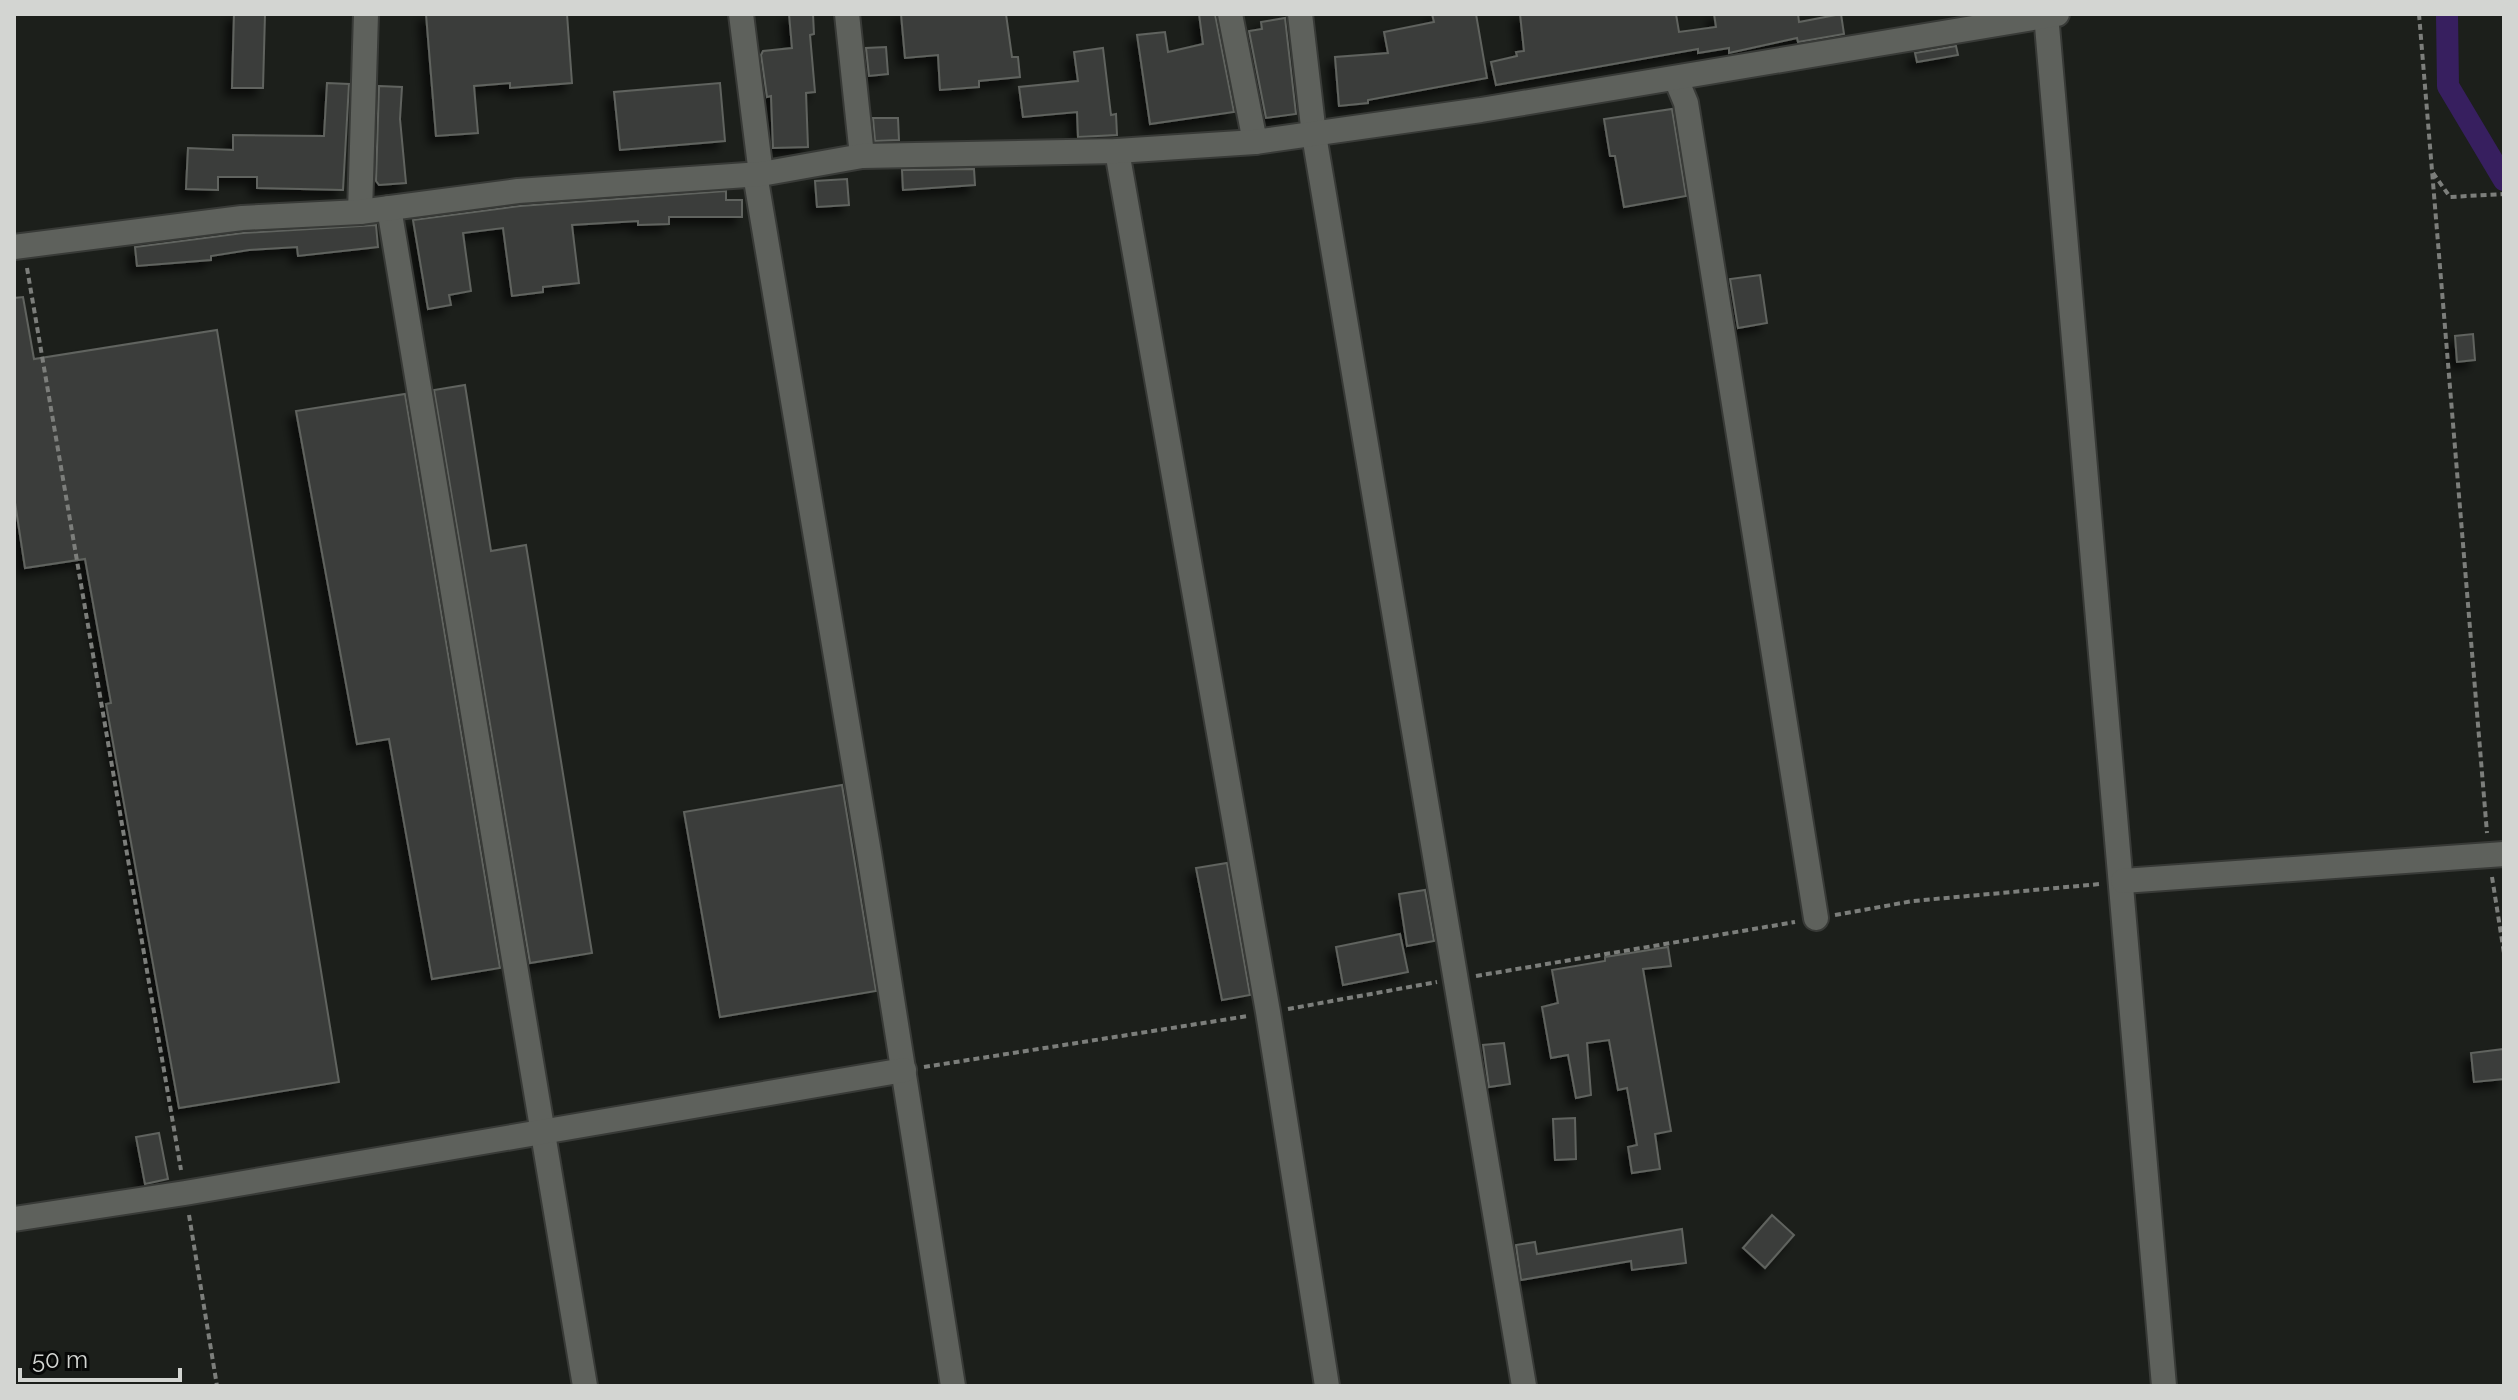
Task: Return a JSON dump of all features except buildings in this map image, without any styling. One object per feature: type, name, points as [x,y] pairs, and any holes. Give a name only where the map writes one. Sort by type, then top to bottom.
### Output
[{"type":"street","points":[[360,212],[366,14]]},
{"type":"street","points":[[741,14],[758,174],[953,1386]]},
{"type":"street","points":[[847,14],[862,156]]},
{"type":"street","points":[[1230,14],[1255,142]]},
{"type":"street","points":[[1300,14],[1314,135],[1450,980],[1524,1386]]},
{"type":"street","points":[[18,246],[242,218],[360,212],[518,191],[758,174],[862,156],[1117,151],[1255,142],[1676,79],[2050,15],[2164,1386]]},
{"type":"street","points":[[1676,79],[1686,103],[1816,918]]},
{"type":"street","points":[[1117,151],[1268,1012],[1327,1386]]},
{"type":"street","points":[[389,208],[585,1386]]},
{"type":"street","points":[[2123,881],[2496,854]]},
{"type":"street","points":[[14,1219],[185,1193],[904,1070]]},
{"type":"path","points":[[2419,14],[2504,953]]},
{"type":"path","points":[[2432,172],[2450,197],[2504,194]]},
{"type":"path","points":[[18,246],[217,1386]]},
{"type":"path","points":[[904,1070],[1268,1012],[1913,901],[2123,881]]},
{"type":"waterway","points":[[2447,14],[2448,86],[2504,180]]}]
